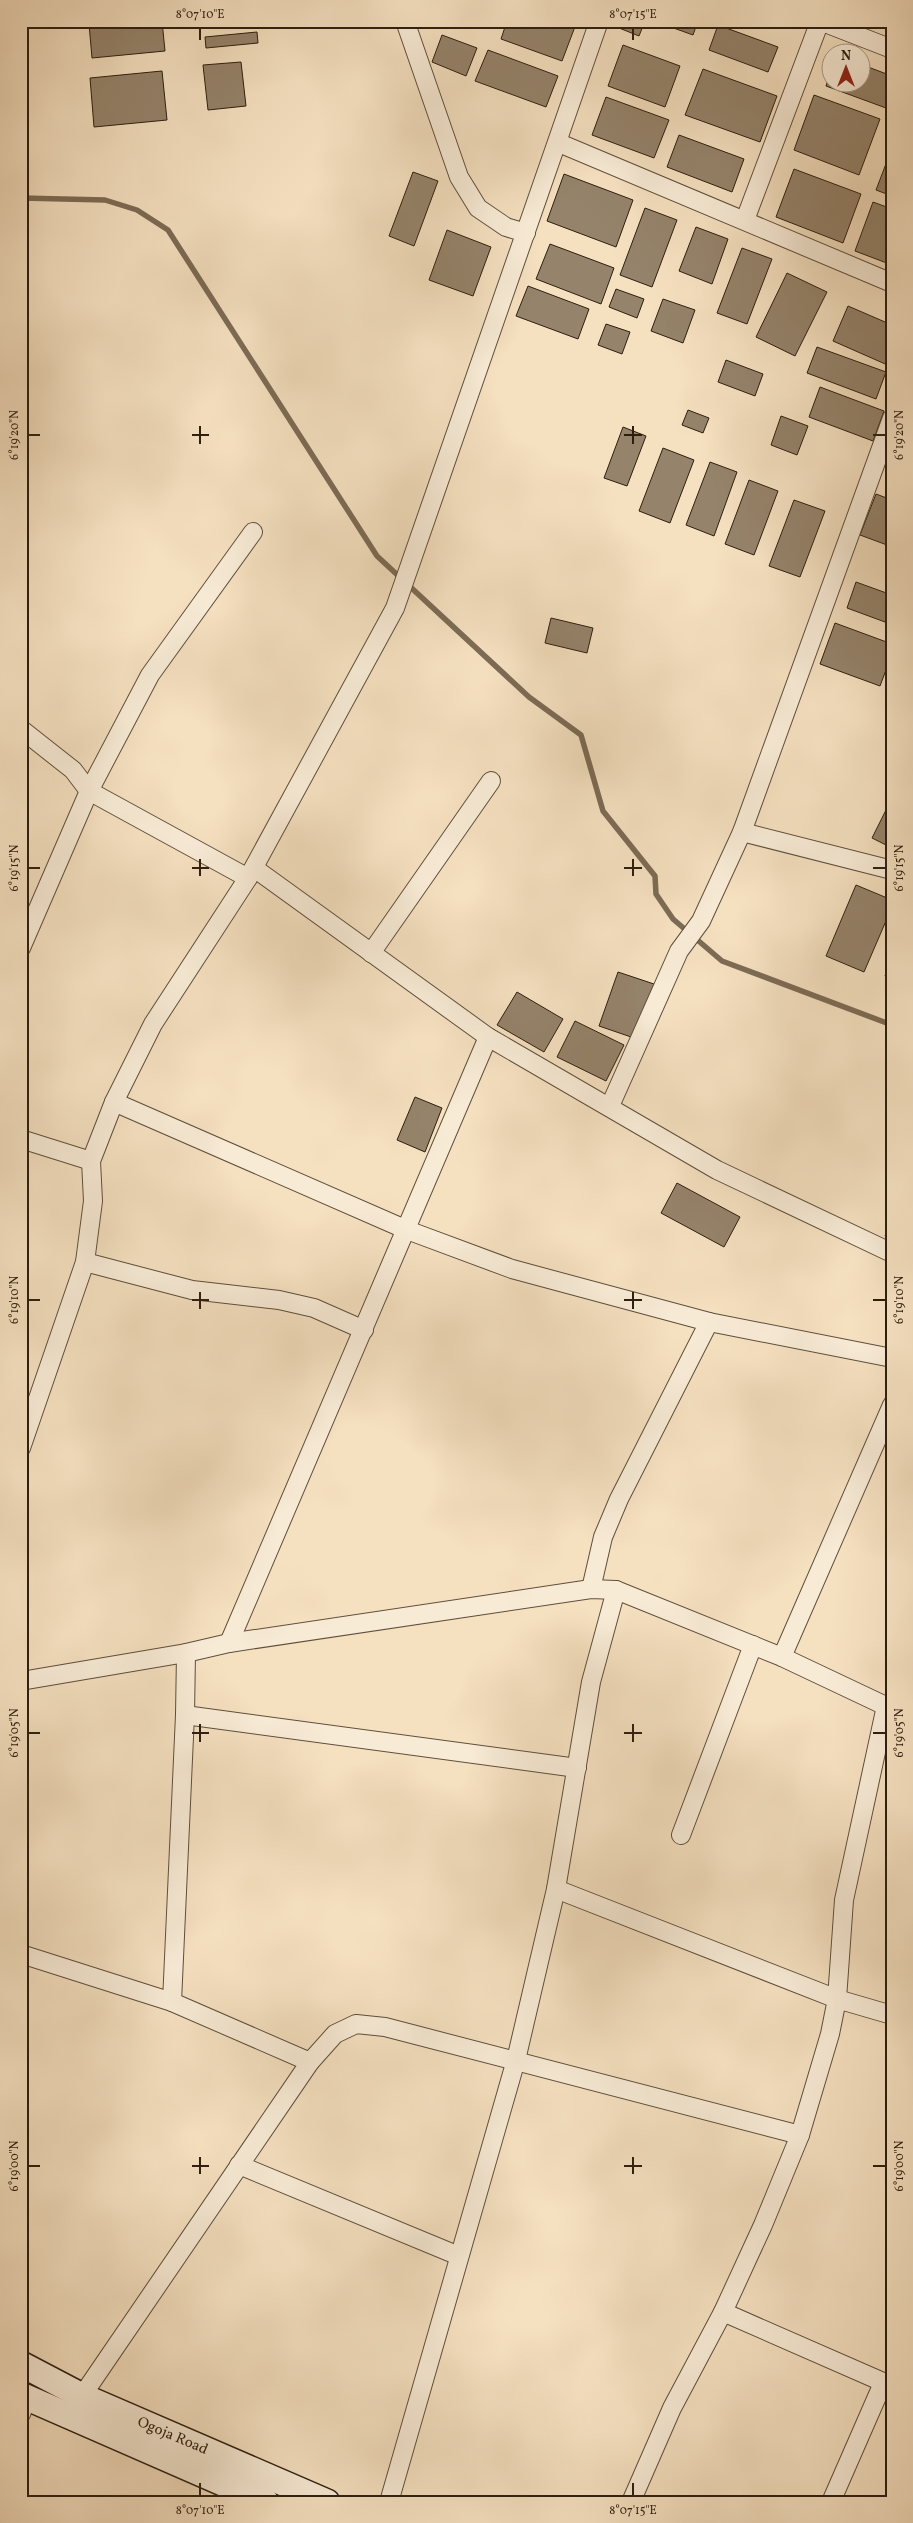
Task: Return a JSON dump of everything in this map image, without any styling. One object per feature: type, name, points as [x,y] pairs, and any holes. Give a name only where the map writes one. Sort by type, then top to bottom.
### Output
[{"type":"main road","name":"Ogoja Road","points":[[21,2364],[82,2396],[327,2502]]},
{"type":"main road","name":"Ogoja Road","points":[[23,2402],[266,2502]]},
{"type":"street","points":[[405,21],[459,177],[478,208],[506,227],[526,233]]},
{"type":"street","points":[[23,1438],[85,1262],[93,1201],[91,1161],[114,1102],[153,1024],[251,873],[395,608],[559,142],[599,21]]},
{"type":"street","points":[[745,220],[820,21],[892,49]]},
{"type":"street","points":[[559,142],[892,283]]},
{"type":"street","points":[[610,1106],[679,951],[701,921],[742,832],[892,418]]},
{"type":"street","points":[[21,948],[89,790],[150,675],[253,532]]},
{"type":"street","points":[[21,729],[73,770],[89,790],[123,811],[251,873],[371,952],[488,1037],[610,1106],[717,1170],[892,1253]]},
{"type":"street","points":[[371,952],[491,781]]},
{"type":"street","points":[[742,832],[892,870]]},
{"type":"street","points":[[229,1643],[488,1037]]},
{"type":"street","points":[[114,1102],[407,1230],[512,1269],[709,1322],[892,1358]]},
{"type":"street","points":[[21,1139],[91,1161]]},
{"type":"street","points":[[85,1262],[192,1290],[279,1300],[314,1308],[364,1330]]},
{"type":"street","points":[[591,1589],[602,1537],[619,1499],[709,1322]]},
{"type":"street","points":[[782,1657],[892,1405]]},
{"type":"street","points":[[21,1681],[186,1653],[229,1643],[591,1589],[616,1590],[782,1657],[889,1707],[844,1900],[837,1999],[830,2034],[800,2135],[763,2225],[722,2312],[672,2408],[631,2502]]},
{"type":"street","points":[[389,2502],[516,2060],[556,1889],[591,1682],[616,1590]]},
{"type":"street","points":[[681,1835],[753,1645]]},
{"type":"street","points":[[172,2002],[186,1715],[186,1653]]},
{"type":"street","points":[[186,1715],[577,1768]]},
{"type":"street","points":[[556,1889],[837,1999],[892,2015]]},
{"type":"street","points":[[21,1954],[172,2002],[310,2062]]},
{"type":"street","points":[[82,2396],[310,2062],[335,2034],[356,2024],[385,2027],[800,2135]]},
{"type":"street","points":[[239,2165],[460,2256]]},
{"type":"street","points":[[722,2312],[887,2385],[831,2502]]},
{"type":"building","points":[[116,21],[162,21],[165,51],[92,58],[89,24]]},
{"type":"building","points":[[204,21],[255,21],[255,22],[204,27]]},
{"type":"building","points":[[507,21],[570,21],[576,24],[562,61],[501,39]]},
{"type":"building","points":[[616,21],[645,21],[639,36],[614,26]]},
{"type":"building","points":[[654,21],[698,21],[693,35]]},
{"type":"building","points":[[735,21],[753,21],[751,27]]},
{"type":"building","points":[[718,25],[778,47],[768,72],[709,50]]},
{"type":"building","points":[[257,32],[258,43],[206,48],[205,37]]},
{"type":"building","points":[[442,35],[477,48],[466,76],[432,62]]},
{"type":"building","points":[[623,45],[680,66],[665,107],[608,86]]},
{"type":"building","points":[[488,50],[558,76],[546,107],[475,81]]},
{"type":"building","points":[[241,62],[246,106],[208,110],[203,65]]},
{"type":"building","points":[[870,68],[892,76],[892,94],[886,108],[842,92],[870,92]]},
{"type":"building","points":[[703,69],[777,96],[760,142],[685,115]]},
{"type":"building","points":[[162,71],[167,120],[94,127],[90,78]]},
{"type":"building","points":[[814,95],[880,119],[859,175],[794,150]]},
{"type":"building","points":[[606,97],[669,120],[654,158],[592,135]]},
{"type":"building","points":[[679,135],[744,159],[732,192],[667,167]]},
{"type":"building","points":[[892,148],[892,196],[876,190]]},
{"type":"building","points":[[794,169],[861,194],[843,243],[776,217]]},
{"type":"building","points":[[413,172],[438,181],[414,246],[389,236]]},
{"type":"building","points":[[564,174],[633,200],[616,247],[547,221]]},
{"type":"building","points":[[873,202],[892,209],[892,265],[855,251]]},
{"type":"building","points":[[645,208],[677,220],[652,287],[620,275]]},
{"type":"building","points":[[696,227],[728,239],[712,284],[679,271]]},
{"type":"building","points":[[447,230],[491,247],[473,296],[429,280]]},
{"type":"building","points":[[550,244],[614,268],[601,304],[536,279]]},
{"type":"building","points":[[742,248],[772,259],[747,324],[717,313]]},
{"type":"building","points":[[787,273],[827,292],[795,356],[756,337]]},
{"type":"building","points":[[528,286],[589,309],[578,339],[516,316]]},
{"type":"building","points":[[616,289],[644,299],[637,318],[609,307]]},
{"type":"building","points":[[663,299],[695,310],[683,343],[651,331]]},
{"type":"building","points":[[848,306],[892,325],[892,367],[833,341]]},
{"type":"building","points":[[606,324],[630,332],[622,354],[598,345]]},
{"type":"building","points":[[817,347],[886,372],[876,399],[807,373]]},
{"type":"building","points":[[726,360],[763,374],[755,396],[718,382]]},
{"type":"building","points":[[820,387],[884,411],[873,441],[809,417]]},
{"type":"building","points":[[688,410],[709,418],[703,433],[682,425]]},
{"type":"building","points":[[781,416],[808,426],[797,455],[771,445]]},
{"type":"building","points":[[623,427],[646,436],[627,486],[604,478]]},
{"type":"building","points":[[663,448],[694,460],[670,523],[639,511]]},
{"type":"building","points":[[710,462],[737,472],[714,536],[686,525]]},
{"type":"building","points":[[749,480],[778,491],[754,555],[725,544]]},
{"type":"building","points":[[876,494],[892,500],[892,533],[887,545],[860,535]]},
{"type":"building","points":[[794,500],[825,511],[800,577],[769,566]]},
{"type":"building","points":[[856,582],[892,595],[892,604],[885,622],[847,608]]},
{"type":"building","points":[[551,618],[593,628],[587,653],[545,643]]},
{"type":"building","points":[[835,623],[892,644],[892,654],[880,686],[820,664]]},
{"type":"building","points":[[892,798],[892,848],[872,838]]},
{"type":"building","points":[[856,885],[892,900],[892,907],[864,972],[826,956]]},
{"type":"building","points":[[892,957],[892,978],[885,976]]},
{"type":"building","points":[[618,972],[654,984],[634,1038],[599,1026]]},
{"type":"building","points":[[517,992],[563,1019],[544,1052],[497,1025]]},
{"type":"building","points":[[575,1021],[624,1045],[606,1081],[557,1057]]},
{"type":"building","points":[[415,1097],[442,1108],[425,1152],[397,1140]]},
{"type":"building","points":[[677,1183],[740,1217],[724,1247],[661,1213]]},
{"type":"building","points":[[892,1219],[892,1239],[885,1236]]},
{"type":"waterway","points":[[21,198],[105,200],[137,210],[168,230],[377,556],[529,697],[581,735],[603,811],[655,876],[656,894],[673,919],[722,961],[892,1025]]}]
